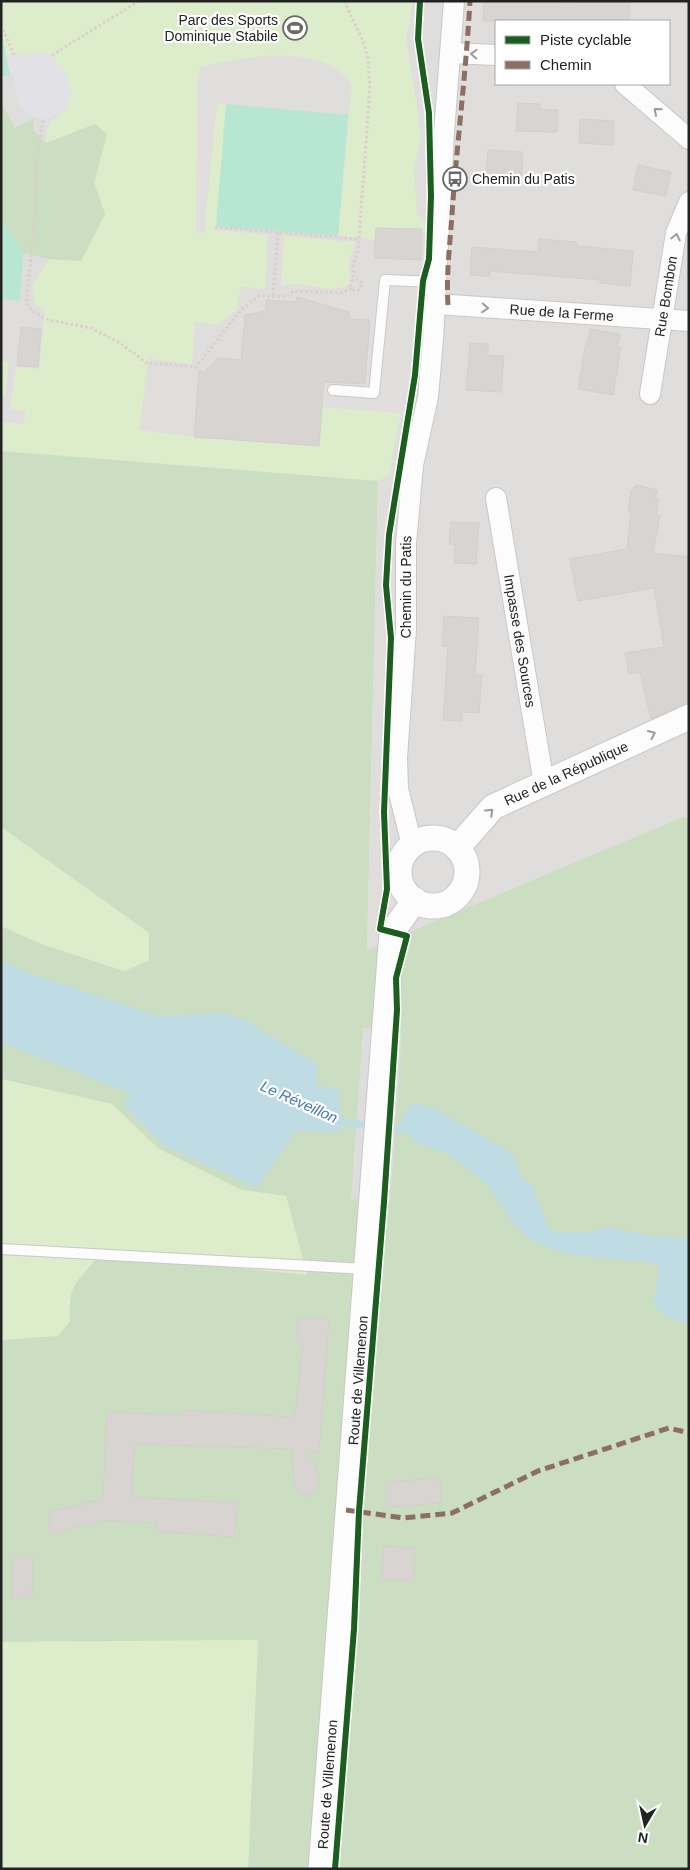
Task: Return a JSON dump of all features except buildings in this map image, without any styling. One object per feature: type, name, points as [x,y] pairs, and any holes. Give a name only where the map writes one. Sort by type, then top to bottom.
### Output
[{"type":"street","name":"Chemin du Patis","points":[[412,844],[398,788],[397,758],[406,629],[406,544],[413,465],[428,397],[436,304],[444,133],[454,1]]},
{"type":"street","points":[[451,53],[495,56]]},
{"type":"street","points":[[626,85],[689,139]]},
{"type":"street","name":"Rue Bombon","points":[[650,394],[676,233],[689,202]]},
{"type":"street","name":"Rue de la Ferme","points":[[436,304],[689,321]]},
{"type":"street","name":"Impasse des Sources","points":[[496,498],[544,784]]},
{"type":"street","name":"Rue de la République","points":[[458,848],[493,807],[689,717]]},
{"type":"street","points":[[430,838],[450,842],[458,848],[464,856],[467,878],[456,897],[436,906],[415,900],[407,893],[399,873],[400,862],[412,844],[430,838]]},
{"type":"street","name":"Route de Villemenon","points":[[321,1869],[392,932],[415,900]]},
{"type":"lane","points":[[333,390],[374,393],[385,280],[437,282]]},
{"type":"lane","points":[[1,1249],[366,1269]]},
{"type":"path","points":[[52,55],[140,1]]},
{"type":"path","points":[[344,1],[363,41],[368,59],[370,87],[358,239],[353,266],[353,280],[350,284],[352,288]]},
{"type":"path","points":[[1,25],[14,55]]},
{"type":"path","points":[[43,120],[37,155],[35,220],[26,303],[34,312],[49,320],[91,328],[120,342],[147,363],[196,367],[241,310],[259,296],[288,296],[293,291],[342,292],[352,288],[358,290],[362,285],[359,280],[353,280]]},
{"type":"path","points":[[215,228],[358,239]]},
{"type":"path","points":[[273,296],[278,232]]},
{"type":"shaded area","points":[[1,1],[689,1],[689,819],[685,816],[367,951],[378,482],[1,451]]},
{"type":"shaded area","points":[[49,53],[54,58],[54,62],[61,66],[66,74],[71,91],[70,100],[61,114],[43,120],[26,113],[20,106],[14,86],[15,74],[10,75],[6,55]]},
{"type":"shaded area","points":[[378,275],[411,276],[401,413],[322,407],[324,382],[365,384],[370,320]]},
{"type":"green space","points":[[1,1],[411,1],[411,15],[406,37],[421,138],[414,169],[417,214],[425,223],[424,232],[378,230],[377,240],[338,236],[352,85],[335,68],[307,58],[276,55],[245,58],[200,67],[197,83],[196,233],[204,233],[217,103],[226,104],[216,230],[268,235],[265,290],[241,286],[236,311],[217,325],[195,322],[192,364],[155,360],[149,356],[139,430],[194,437],[319,446],[322,407],[401,413],[389,475],[378,481],[1,451],[1,422],[24,424],[25,411],[10,409],[16,367],[39,369],[45,311],[35,305],[32,286],[49,259],[81,261],[105,214],[94,183],[107,134],[46,143],[49,125],[67,107],[54,58],[49,53],[6,55],[1,29]]},
{"type":"green space","points":[[1,29],[10,75],[1,77]]},
{"type":"green space","points":[[1,102],[15,128],[34,118],[33,130],[46,143],[95,124],[107,134],[94,183],[105,214],[81,261],[49,259],[23,253],[1,218]]},
{"type":"green space","points":[[226,104],[348,115],[338,236],[216,226]]},
{"type":"green space","points":[[1,218],[23,253],[20,301],[1,299]]},
{"type":"green space","points":[[284,236],[355,242],[348,267],[350,278],[347,286],[329,289],[297,284],[281,286]]},
{"type":"green space","points":[[3,361],[9,362],[5,394],[1,394]]},
{"type":"green space","points":[[1,451],[378,481],[367,950],[685,816],[689,819],[689,1869],[248,1869],[258,1640],[1,1642],[1,1340],[58,1336],[70,1321],[69,1309],[72,1291],[80,1277],[101,1254],[307,1275],[286,1196],[241,1190],[159,1149],[112,1104],[1,1079],[1,926],[44,945],[125,971],[149,960],[149,933],[1,827]]},
{"type":"green space","points":[[1,827],[149,933],[149,960],[126,971],[44,945],[1,926]]},
{"type":"green space","points":[[1,1079],[112,1104],[159,1149],[241,1190],[286,1196],[307,1276],[101,1254],[68,1301],[70,1321],[58,1337],[1,1340]]},
{"type":"green space","points":[[258,1640],[248,1869],[1,1869],[1,1642]]},
{"type":"water","points":[[1,961],[35,975],[159,1016],[225,1013],[248,1022],[317,1064],[316,1085],[340,1090],[341,1132],[296,1131],[257,1188],[163,1145],[123,1105],[132,1094],[1,1042]]},
{"type":"water","points":[[412,1103],[434,1108],[512,1153],[522,1178],[532,1185],[548,1227],[559,1233],[586,1232],[610,1227],[650,1236],[689,1238],[689,1323],[669,1317],[653,1303],[660,1266],[646,1262],[572,1255],[533,1242],[513,1224],[487,1184],[446,1153],[415,1143],[400,1122]]},
{"type":"pier","points":[[363,1028],[402,1031],[390,1202],[351,1199]]},
{"type":"waterway","name":"Le Réveillon","points":[[334,1118],[342,1122],[414,1131]]},
{"type":"marked path","points":[[448,305],[448,260],[470,1]]},
{"type":"marked path","points":[[346,1510],[404,1518],[452,1513],[538,1471],[669,1428],[689,1433]]},
{"type":"cycle path","points":[[335,1869],[354,1629],[359,1511],[384,1202],[397,1010],[396,978],[407,936],[380,929],[387,889],[384,812],[391,638],[386,585],[389,535],[415,375],[423,281],[429,259],[431,196],[429,113],[418,39],[420,1]]},
{"type":"place","name":"Parc des Sports Dominique Stabile","points":[[295,28]]},
{"type":"place","name":"Chemin du Patis","points":[[455,179]]}]
